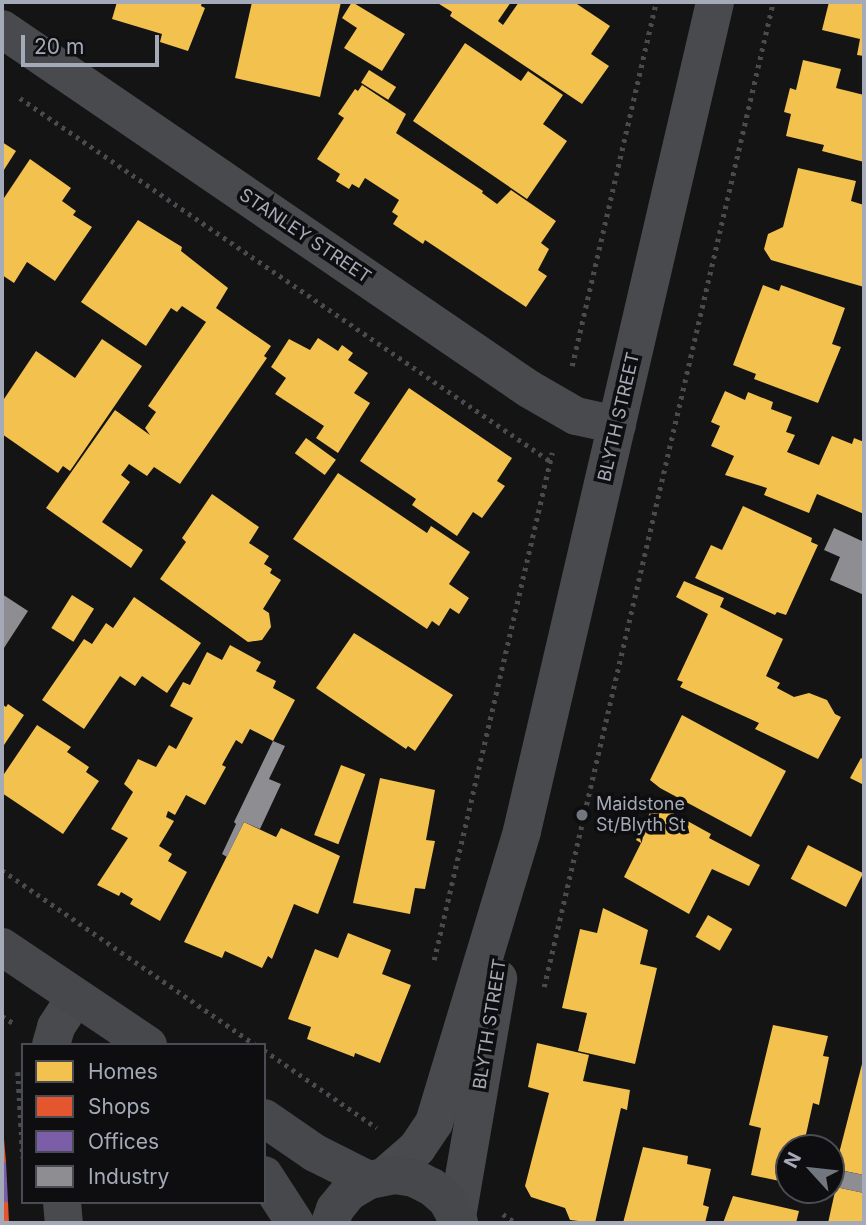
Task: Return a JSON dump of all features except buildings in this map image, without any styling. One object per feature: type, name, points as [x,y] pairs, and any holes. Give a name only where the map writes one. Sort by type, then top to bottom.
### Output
[{"type":"main road","points":[[2,947],[139,1043]]},
{"type":"main road","points":[[266,1119],[315,1153],[377,1178],[405,1176],[424,1181],[447,1200],[458,1220]]},
{"type":"main road","points":[[266,1178],[295,1223]]},
{"type":"main road","points":[[330,1223],[342,1200],[377,1178]]},
{"type":"street","name":"BLYTH STREET","points":[[377,1178],[425,1138],[436,1116],[522,831],[715,2]]},
{"type":"street","name":"STANLEY STREET","points":[[2,29],[529,389],[576,416],[617,425]]},
{"type":"street","name":"BLYTH STREET","points":[[458,1220],[522,831]]},
{"type":"street","points":[[52,1043],[56,1027],[75,998]]},
{"type":"street","points":[[63,1204],[64,1223]]},
{"type":"path","points":[[432,968],[656,2]]},
{"type":"path","points":[[542,996],[773,2]]},
{"type":"path","points":[[13,94],[550,461]]},
{"type":"path","points":[[2,870],[253,1043]]},
{"type":"path","points":[[266,1051],[375,1128],[425,1138]]},
{"type":"path","points":[[495,1209],[516,1223]]},
{"type":"place","name":"Maidstone St/Blyth St","points":[[582,815]]}]
